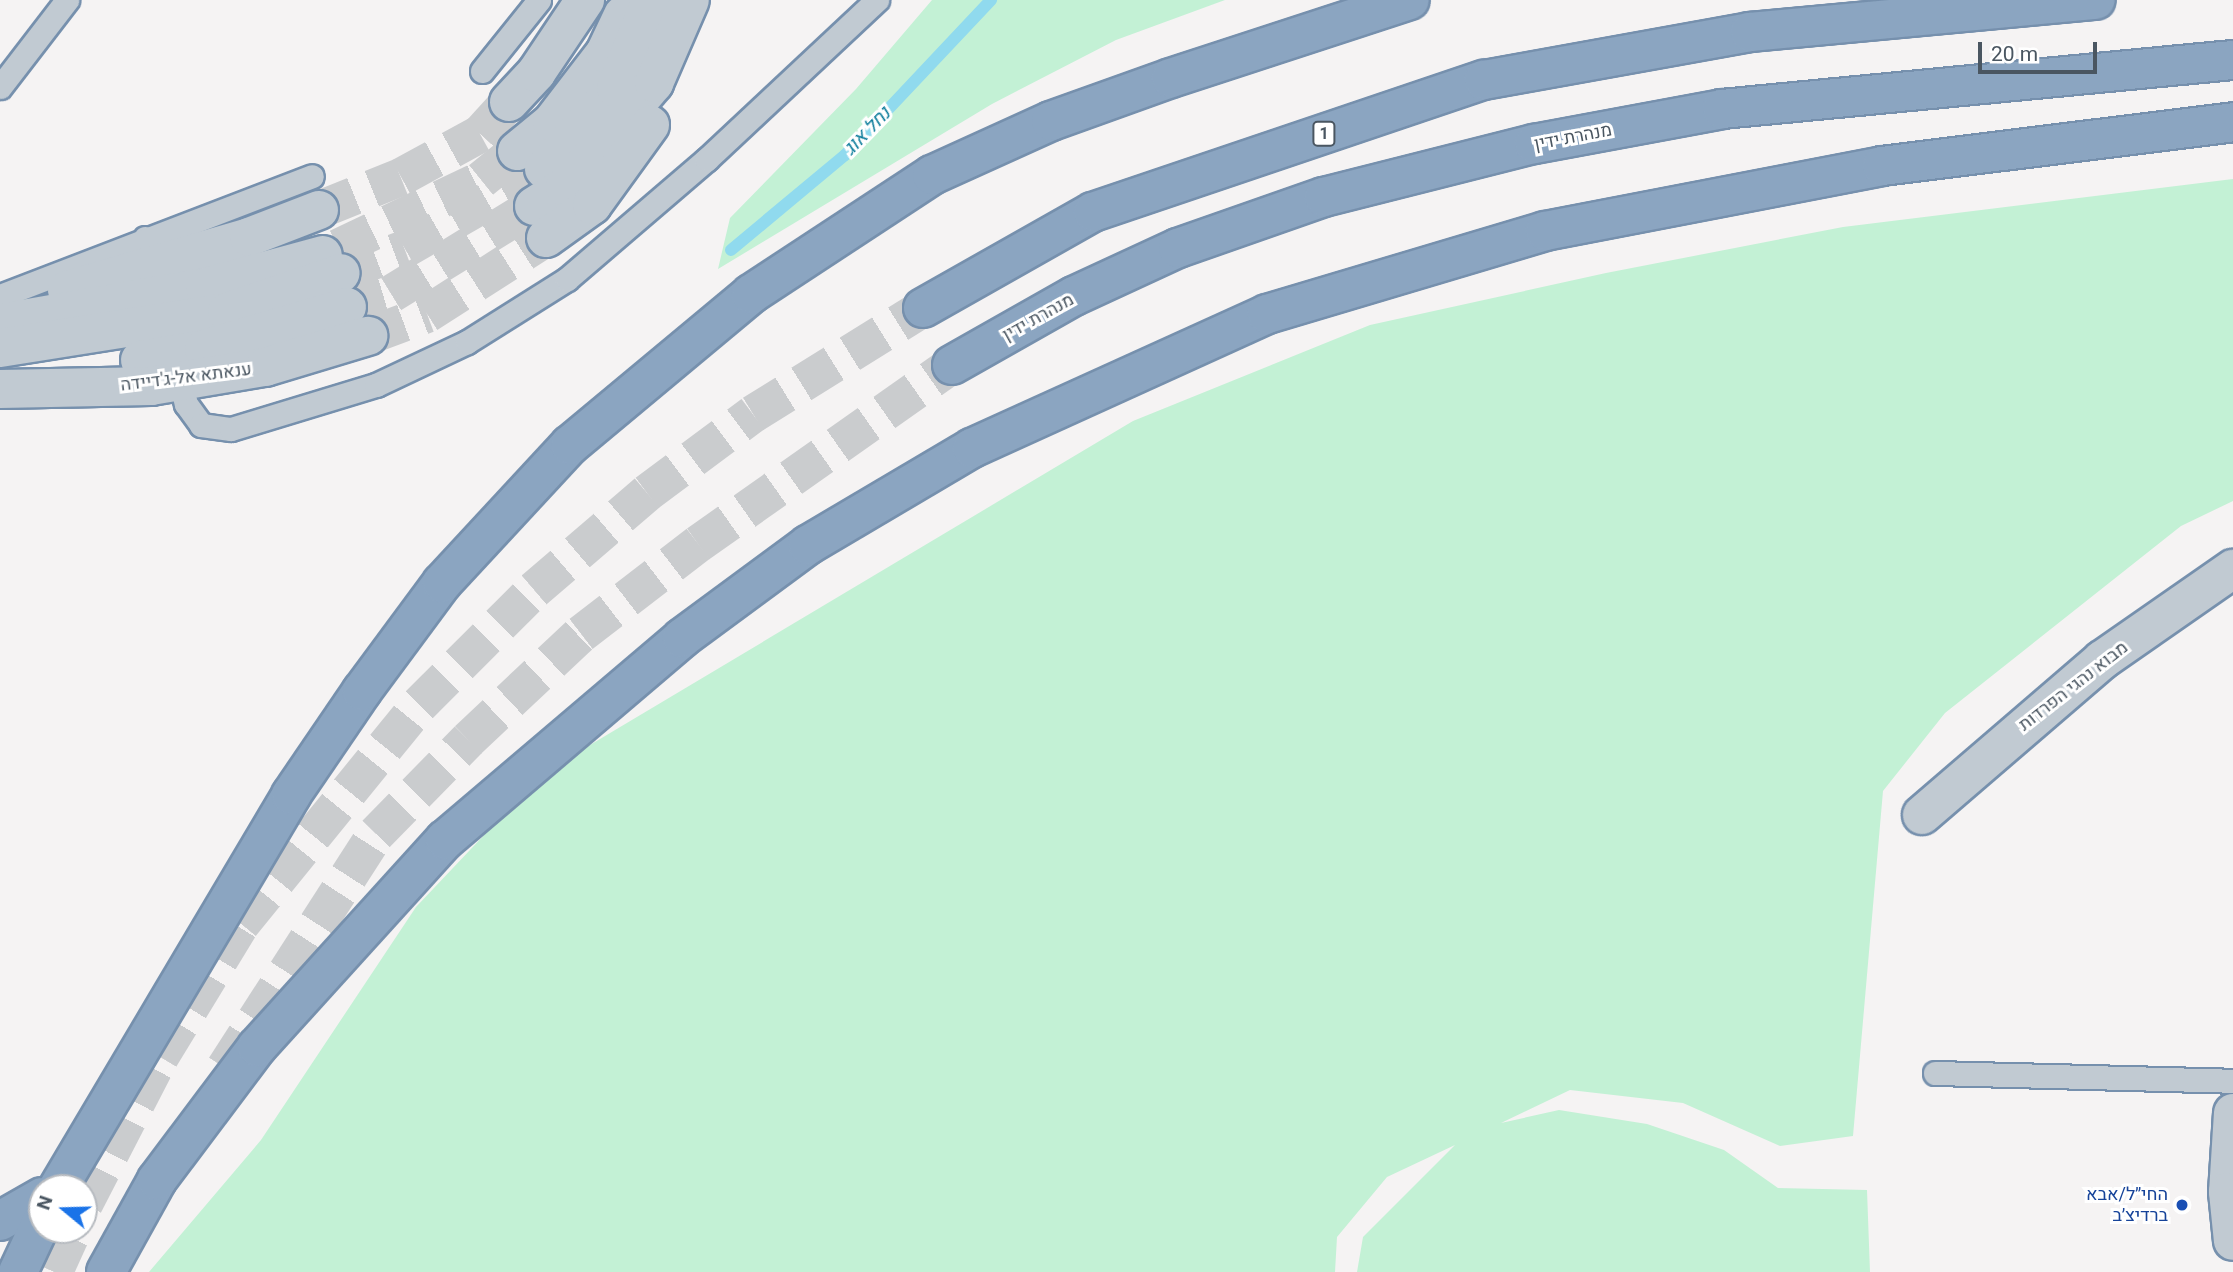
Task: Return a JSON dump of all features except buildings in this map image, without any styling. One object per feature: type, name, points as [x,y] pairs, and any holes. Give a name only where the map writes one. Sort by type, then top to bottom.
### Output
[{"type":"highway","points":[[66,1174],[291,795],[362,691],[442,583],[570,445],[751,294],[932,175],[1087,108],[1301,32],[1410,0]]},
{"type":"highway","name":"1","points":[[923,308],[1093,212],[1484,80],[1749,32],[2096,0]]},
{"type":"highway","name":"מנהרת ידין","points":[[952,365],[1074,296],[1178,248],[1324,197],[1534,144],[1722,109],[2233,60]]},
{"type":"highway","points":[[106,1272],[157,1180],[257,1047],[445,840],[692,630],[808,545],[972,448],[1267,314],[1545,232],[1882,166],[2233,122]]},
{"type":"highway","points":[[0,1221],[28,1205]]},
{"type":"highway","points":[[18,1272],[31,1244]]},
{"type":"street","points":[[509,102],[536,73],[585,0]]},
{"type":"street","points":[[630,0],[605,53],[552,122],[530,160],[617,88],[651,0]]},
{"type":"street","points":[[540,222],[592,205],[653,121],[686,11]]},
{"type":"street","name":"ענאתא אל-ג'דיידה","points":[[0,348],[163,309],[249,237],[315,193]]},
{"type":"street","name":"ענאתא אל-ג'דיידה","points":[[0,309],[163,309],[227,312],[348,291],[265,367],[163,309],[0,323]]},
{"type":"street","name":"ענאתא אל-ג'דיידה","points":[[0,387],[150,386],[163,309]]},
{"type":"street","name":"מבוא נהגי הפרדות","points":[[1922,815],[2102,660],[2233,569]]},
{"type":"street","points":[[2233,1113],[2228,1192],[2233,1241]]},
{"type":"lane","points":[[0,88],[67,0]]},
{"type":"lane","points":[[482,71],[538,0]]},
{"type":"lane","points":[[0,296],[163,309],[186,404],[201,425],[231,429],[376,385],[467,342],[567,279],[707,159],[877,0]]},
{"type":"lane","points":[[1936,1073],[2233,1080]]},
{"type":"green space","points":[[932,0],[1225,0],[1116,40],[992,104],[718,269],[730,218],[856,89]]},
{"type":"green space","points":[[2233,179],[2233,501],[2181,526],[1945,713],[1883,791],[1853,1136],[1780,1146],[1683,1103],[1570,1090],[1501,1123],[1559,1110],[1647,1124],[1724,1150],[1778,1188],[1867,1190],[1870,1272],[1357,1272],[1363,1237],[1455,1145],[1387,1177],[1337,1237],[1335,1272],[149,1272],[261,1140],[416,907],[543,773],[1133,421],[1370,325],[1606,273],[1843,227]]},
{"type":"waterway","name":"נחל אוג","points":[[731,250],[845,155],[991,0]]},
{"type":"tunnel","points":[[319,210],[401,177],[480,134],[509,102]]},
{"type":"tunnel","points":[[338,248],[481,180],[517,151]]},
{"type":"tunnel","points":[[341,273],[405,249],[544,169]]},
{"type":"tunnel","points":[[347,307],[391,294],[534,206]]},
{"type":"tunnel","points":[[368,336],[427,314],[546,238]]},
{"type":"tunnel","points":[[98,1177],[160,1057],[241,924],[419,705],[534,590],[647,493],[753,414],[923,308]]},
{"type":"tunnel","points":[[225,1068],[376,834],[468,740],[581,634],[698,544],[952,365]]},
{"type":"tunnel","points":[[54,1272],[67,1244]]},
{"type":"place","name":"החי״ל/אבא ברדיצ׳ב","points":[[2182,1205]]}]
